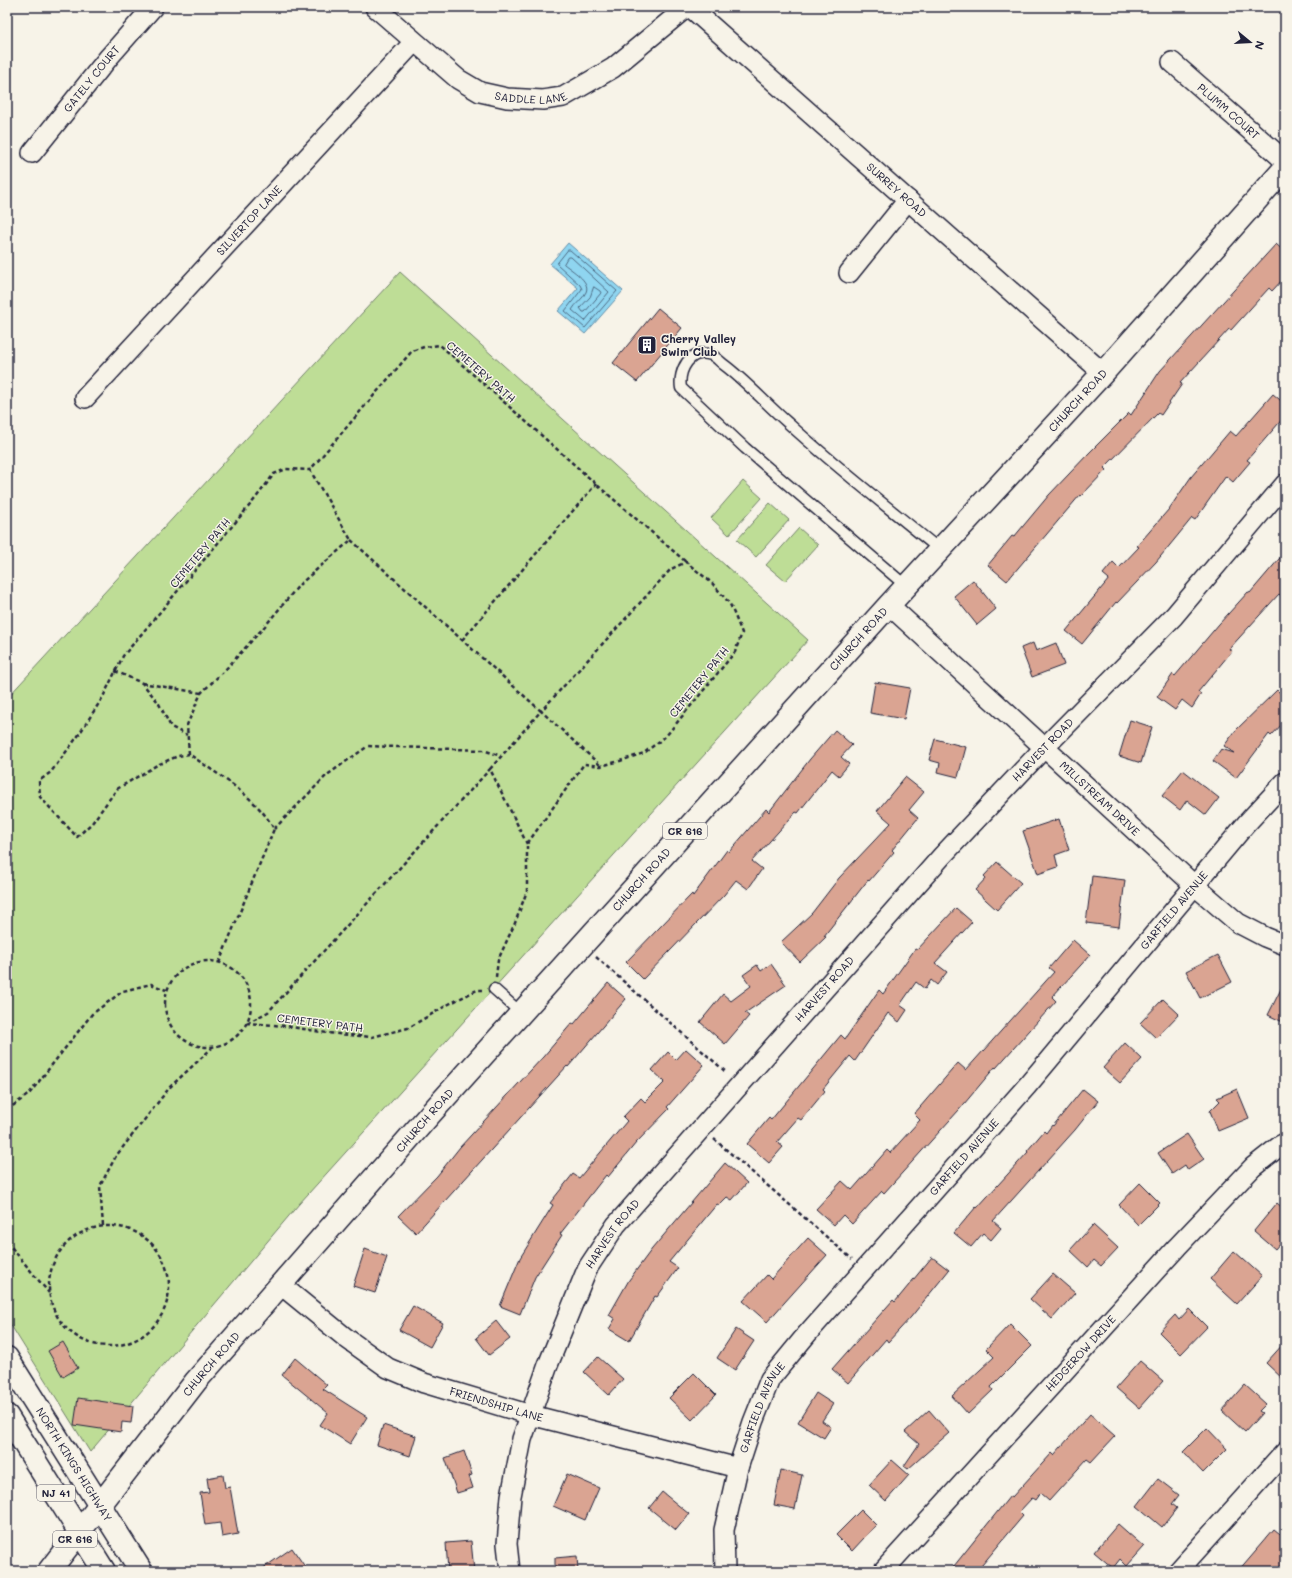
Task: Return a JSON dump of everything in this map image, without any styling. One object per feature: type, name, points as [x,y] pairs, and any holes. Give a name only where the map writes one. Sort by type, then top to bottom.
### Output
[{"type":"main road","name":"CHURCH ROAD","points":[[49,1571],[196,1381],[521,1013],[906,586],[1103,373],[1285,168]]},
{"type":"main road","name":"NORTH KINGS HIGHWAY","points":[[7,1358],[141,1571]]},
{"type":"main road","name":"NJ 41","points":[[7,1416],[104,1571]]},
{"type":"street","name":"GATELY COURT","points":[[32,153],[109,57],[153,7]]},
{"type":"street","name":"SADDLE LANE","points":[[375,7],[458,79],[480,92],[507,98],[544,100],[563,97],[613,68],[688,7]]},
{"type":"street","name":"SURREY ROAD","points":[[688,7],[1103,373]]},
{"type":"street","name":"SILVERTOP LANE","points":[[85,398],[414,42]]},
{"type":"street","name":"PLUMM COURT","points":[[1172,62],[1285,161]]},
{"type":"street","points":[[849,273],[908,200]]},
{"type":"street","name":"HARVEST ROAD","points":[[510,1571],[507,1544],[511,1496],[522,1439],[548,1365],[587,1269],[616,1225],[942,856],[1044,748],[1174,616],[1285,484]]},
{"type":"street","name":"MILLSTREAM DRIVE","points":[[889,605],[1194,885],[1238,923],[1265,937],[1285,945]]},
{"type":"street","name":"GARFIELD AVENUE","points":[[725,1571],[724,1530],[738,1468],[753,1422],[770,1379],[807,1334],[1027,1086],[1194,885],[1246,824],[1285,782]]},
{"type":"street","name":"HEDGEROW DRIVE","points":[[883,1571],[1177,1247],[1253,1167],[1285,1143]]},
{"type":"street","name":"FRIENDSHIP LANE","points":[[281,1285],[346,1338],[388,1368],[424,1382],[530,1415],[738,1468]]},
{"type":"street","points":[[1178,1571],[1285,1452]]},
{"type":"lane","points":[[906,586],[745,448],[681,388],[679,380],[687,362],[693,356],[699,354],[711,355],[729,368],[788,424],[940,550]]},
{"type":"lane","points":[[494,988],[521,1013]]},
{"type":"path","name":"CEMETERY PATH","points":[[189,754],[178,756],[157,765],[117,789],[92,823],[77,837],[40,797],[39,781],[51,772],[78,736],[103,697],[123,656],[255,499],[274,474],[286,469],[310,470],[412,351],[424,347],[440,345],[596,484],[712,583],[730,604],[742,633],[735,652],[666,736],[644,753],[601,766],[584,764],[527,844]]},
{"type":"path","points":[[310,470],[351,540],[601,766]]},
{"type":"path","points":[[462,640],[596,484]]},
{"type":"path","points":[[274,828],[268,817],[239,790],[189,754],[187,725],[201,693],[226,670],[266,626],[300,584],[351,540]]},
{"type":"path","name":"CEMETERY PATH","points":[[246,1023],[268,1012],[671,569],[686,562]]},
{"type":"path","points":[[115,671],[142,683],[201,693]]},
{"type":"path","points":[[142,683],[158,702],[171,727],[187,735]]},
{"type":"path","points":[[218,963],[274,828],[327,775],[368,746],[483,750],[501,756]]},
{"type":"path","points":[[490,769],[527,844],[527,891],[498,960],[494,988]]},
{"type":"path","points":[[582,946],[740,1084]]},
{"type":"path","name":"CEMETERY PATH","points":[[103,1226],[100,1186],[116,1156],[170,1087],[212,1048],[226,1044],[238,1035],[246,1023],[251,1010],[250,996],[245,982],[236,972],[224,964],[211,961],[196,962],[184,968],[173,978],[166,990]]},
{"type":"path","points":[[7,1110],[29,1094],[92,1014],[123,991],[151,984],[166,990],[164,1004],[167,1019],[174,1031],[184,1041],[198,1047],[212,1048]]},
{"type":"path","name":"CEMETERY PATH","points":[[246,1023],[286,1026],[327,1033],[372,1037],[408,1028],[477,990],[494,988]]},
{"type":"path","points":[[702,1128],[864,1270]]},
{"type":"path","points":[[103,1226],[124,1227],[143,1236],[157,1250],[166,1269],[169,1289],[164,1310],[152,1327],[136,1340],[118,1345],[98,1345],[80,1339],[65,1328],[54,1312],[49,1293],[50,1274],[56,1256],[68,1241],[85,1230],[103,1226]]},
{"type":"path","points":[[7,1242],[49,1293]]},
{"type":"green space","points":[[400,272],[808,640],[299,1204],[90,1452],[7,1319],[7,698]]},
{"type":"green space","points":[[743,481],[762,498],[729,535],[711,518]]},
{"type":"green space","points":[[770,503],[789,520],[756,557],[737,540]]},
{"type":"green space","points":[[799,528],[818,545],[785,581],[766,565]]},
{"type":"water","points":[[568,243],[623,291],[585,334],[558,311],[578,288],[550,264]]},
{"type":"building","points":[[1276,244],[1285,252],[1285,277],[1272,291],[1269,288],[1231,330],[1229,329],[1180,383],[1182,384],[1161,415],[1158,413],[1104,468],[1106,470],[1081,496],[1080,495],[1007,581],[988,565],[1012,536],[1014,537],[1049,495],[1089,453],[1129,413],[1131,415],[1160,371]]},
{"type":"building","name":"Cherry Valley Swim Club","points":[[658,308],[682,328],[637,382],[613,363]]},
{"type":"building","points":[[1273,394],[1285,404],[1285,416],[1247,460],[1250,462],[1233,482],[1226,476],[1195,520],[1192,518],[1156,562],[1117,603],[1116,602],[1082,644],[1066,631],[1109,579],[1103,574],[1113,562],[1119,568],[1139,547],[1137,546],[1169,509],[1191,477],[1230,431],[1236,436]]},
{"type":"building","points":[[1285,552],[1285,599],[1279,594],[1229,649],[1232,651],[1198,692],[1201,694],[1192,708],[1182,700],[1175,710],[1157,697],[1173,674],[1175,676],[1219,624],[1248,592],[1250,593]]},
{"type":"building","points":[[973,580],[996,609],[977,625],[954,596]]},
{"type":"building","points":[[1033,643],[1036,651],[1056,643],[1064,665],[1032,677],[1021,648]]},
{"type":"building","points":[[875,682],[910,688],[904,719],[870,713]]},
{"type":"building","points":[[1277,690],[1285,698],[1285,721],[1271,736],[1269,734],[1236,778],[1213,761],[1221,749],[1234,753],[1224,746],[1236,730]]},
{"type":"building","points":[[1130,720],[1152,727],[1141,763],[1119,756]]},
{"type":"building","points":[[835,730],[852,745],[841,757],[849,764],[839,776],[832,770],[798,813],[796,812],[752,861],[762,869],[748,889],[736,880],[724,895],[643,979],[626,962],[692,894],[693,896],[727,850],[729,852],[766,809],[769,812],[810,759]]},
{"type":"building","points":[[935,739],[966,747],[958,777],[938,772],[940,763],[929,760]]},
{"type":"building","points":[[1183,770],[1219,798],[1206,815],[1187,800],[1180,810],[1162,796]]},
{"type":"building","points":[[905,777],[924,792],[909,810],[918,818],[892,850],[894,852],[869,881],[868,880],[824,936],[826,937],[800,962],[781,942],[812,913],[839,878],[891,823],[877,811]]},
{"type":"building","points":[[1059,819],[1069,850],[1055,855],[1058,867],[1038,874],[1023,831]]},
{"type":"building","points":[[997,862],[1021,883],[997,910],[975,890],[986,878],[984,876]]},
{"type":"building","points":[[1092,876],[1125,880],[1119,927],[1086,923]]},
{"type":"building","points":[[956,908],[972,922],[935,963],[947,972],[937,985],[931,980],[925,989],[916,982],[900,1005],[907,1010],[899,1022],[888,1013],[855,1061],[850,1056],[823,1089],[825,1091],[801,1120],[798,1118],[777,1142],[783,1147],[769,1163],[747,1144],[769,1118],[771,1120],[841,1035],[845,1039],[879,990],[883,994],[915,949],[917,950]]},
{"type":"building","points":[[1073,940],[1090,955],[1052,997],[1056,1001],[996,1068],[995,1067],[959,1110],[884,1193],[882,1191],[852,1224],[843,1215],[834,1225],[816,1209],[842,1181],[852,1190],[887,1150],[890,1153],[920,1120],[914,1114],[958,1063],[966,1070],[1054,972],[1049,968]]},
{"type":"building","points":[[1218,955],[1232,982],[1200,998],[1186,971]]},
{"type":"building","points":[[771,964],[786,985],[745,1013],[749,1016],[725,1044],[700,1022],[723,994],[731,1001],[751,986],[743,975],[757,965],[761,971]]},
{"type":"building","points":[[1285,981],[1285,1023],[1268,1015]]},
{"type":"building","points":[[608,983],[626,999],[568,1067],[567,1066],[416,1233],[398,1216],[437,1176],[460,1147],[543,1057],[572,1023],[574,1024]]},
{"type":"building","points":[[1163,999],[1179,1014],[1156,1038],[1140,1023]]},
{"type":"building","points":[[1125,1043],[1142,1059],[1120,1083],[1103,1068]]},
{"type":"building","points":[[686,1049],[704,1065],[667,1107],[669,1109],[636,1143],[608,1177],[606,1175],[560,1234],[562,1235],[535,1277],[520,1314],[500,1306],[520,1258],[553,1205],[550,1203],[573,1174],[579,1178],[627,1121],[623,1117],[641,1098],[645,1102],[665,1082],[652,1070],[668,1052],[676,1060]]},
{"type":"building","points":[[1083,1089],[1098,1101],[1075,1130],[993,1221],[1001,1228],[991,1240],[983,1233],[971,1247],[954,1233],[976,1207],[977,1208],[1028,1152],[1027,1151],[1044,1131],[1046,1133],[1052,1125],[1053,1126]]},
{"type":"building","points":[[1237,1089],[1249,1118],[1218,1131],[1210,1111],[1220,1101],[1217,1098]]},
{"type":"building","points":[[1187,1134],[1204,1159],[1188,1170],[1185,1165],[1172,1174],[1158,1153]]},
{"type":"building","points":[[725,1163],[747,1183],[732,1200],[727,1197],[719,1205],[717,1204],[669,1262],[678,1268],[657,1297],[655,1296],[629,1341],[609,1329],[615,1319],[609,1315],[629,1280],[652,1249]]},
{"type":"building","points":[[1140,1183],[1160,1203],[1138,1225],[1119,1205]]},
{"type":"building","points":[[1277,1203],[1285,1210],[1285,1237],[1275,1249],[1254,1231]]},
{"type":"building","points":[[1093,1225],[1118,1248],[1101,1266],[1094,1260],[1088,1267],[1070,1250]]},
{"type":"building","points":[[808,1238],[827,1255],[767,1322],[743,1301],[767,1275],[771,1279]]},
{"type":"building","points":[[365,1249],[387,1257],[375,1293],[353,1286]]},
{"type":"building","points":[[1234,1251],[1262,1276],[1237,1304],[1210,1279]]},
{"type":"building","points":[[932,1257],[949,1270],[911,1317],[888,1342],[886,1339],[848,1383],[832,1369],[893,1300],[895,1302]]},
{"type":"building","points":[[1053,1274],[1075,1293],[1052,1319],[1030,1299]]},
{"type":"building","points":[[413,1306],[443,1323],[430,1347],[399,1330]]},
{"type":"building","points":[[1189,1309],[1207,1327],[1181,1354],[1159,1332],[1175,1315],[1179,1320]]},
{"type":"building","points":[[496,1321],[510,1339],[489,1355],[476,1338]]},
{"type":"building","points":[[1010,1324],[1032,1346],[991,1387],[993,1390],[968,1414],[952,1396],[994,1357],[986,1349]]},
{"type":"building","points":[[736,1329],[754,1341],[735,1370],[717,1358]]},
{"type":"building","points":[[63,1342],[78,1368],[63,1377],[48,1351]]},
{"type":"building","points":[[1285,1342],[1285,1381],[1266,1363]]},
{"type":"building","points":[[598,1357],[623,1379],[609,1395],[584,1372]]},
{"type":"building","points":[[295,1358],[327,1385],[323,1389],[367,1417],[350,1444],[320,1425],[328,1413],[282,1375]]},
{"type":"building","points":[[1140,1361],[1163,1381],[1139,1408],[1116,1388]]},
{"type":"building","points":[[694,1373],[716,1395],[692,1420],[669,1398]]},
{"type":"building","points":[[1245,1385],[1266,1404],[1259,1411],[1262,1413],[1245,1432],[1222,1411]]},
{"type":"building","points":[[816,1393],[833,1404],[822,1421],[831,1427],[824,1438],[798,1422]]},
{"type":"building","points":[[78,1398],[133,1406],[131,1423],[122,1422],[121,1432],[74,1425]]},
{"type":"building","points":[[929,1410],[949,1433],[908,1469],[904,1466],[919,1444],[905,1432]]},
{"type":"building","points":[[1090,1414],[1115,1436],[1091,1462],[1087,1459],[1049,1501],[1040,1493],[1035,1500],[1032,1498],[1019,1512],[1023,1516],[977,1571],[950,1571],[1010,1496],[1012,1497],[1052,1453],[1054,1455]]},
{"type":"building","points":[[383,1425],[416,1436],[410,1456],[377,1445]]},
{"type":"building","points":[[1207,1428],[1227,1449],[1203,1473],[1183,1452]]},
{"type":"building","points":[[464,1451],[472,1475],[469,1476],[473,1488],[457,1493],[445,1458]]},
{"type":"building","points":[[892,1460],[909,1475],[886,1501],[869,1485]]},
{"type":"building","points":[[781,1470],[802,1475],[795,1509],[774,1505]]},
{"type":"building","points":[[567,1474],[599,1488],[585,1520],[553,1506]]},
{"type":"building","points":[[223,1475],[225,1488],[230,1487],[238,1534],[222,1537],[220,1523],[205,1525],[200,1493],[209,1492],[207,1478]]},
{"type":"building","points":[[1158,1479],[1179,1495],[1172,1504],[1177,1508],[1162,1527],[1137,1506]]},
{"type":"building","points":[[662,1492],[689,1514],[676,1530],[649,1508]]},
{"type":"building","points":[[861,1510],[876,1525],[852,1551],[836,1535]]},
{"type":"building","points":[[1118,1524],[1144,1547],[1127,1566],[1120,1559],[1113,1568],[1094,1552]]},
{"type":"building","points":[[1274,1529],[1285,1538],[1285,1562],[1277,1571],[1238,1571]]},
{"type":"building","points":[[471,1541],[474,1571],[448,1571],[446,1543]]},
{"type":"building","points":[[292,1548],[308,1571],[259,1571]]},
{"type":"building","points":[[577,1556],[578,1571],[555,1571],[555,1558]]},
{"type":"place","name":"Cherry Valley Swim Club","points":[[647,345]]}]
